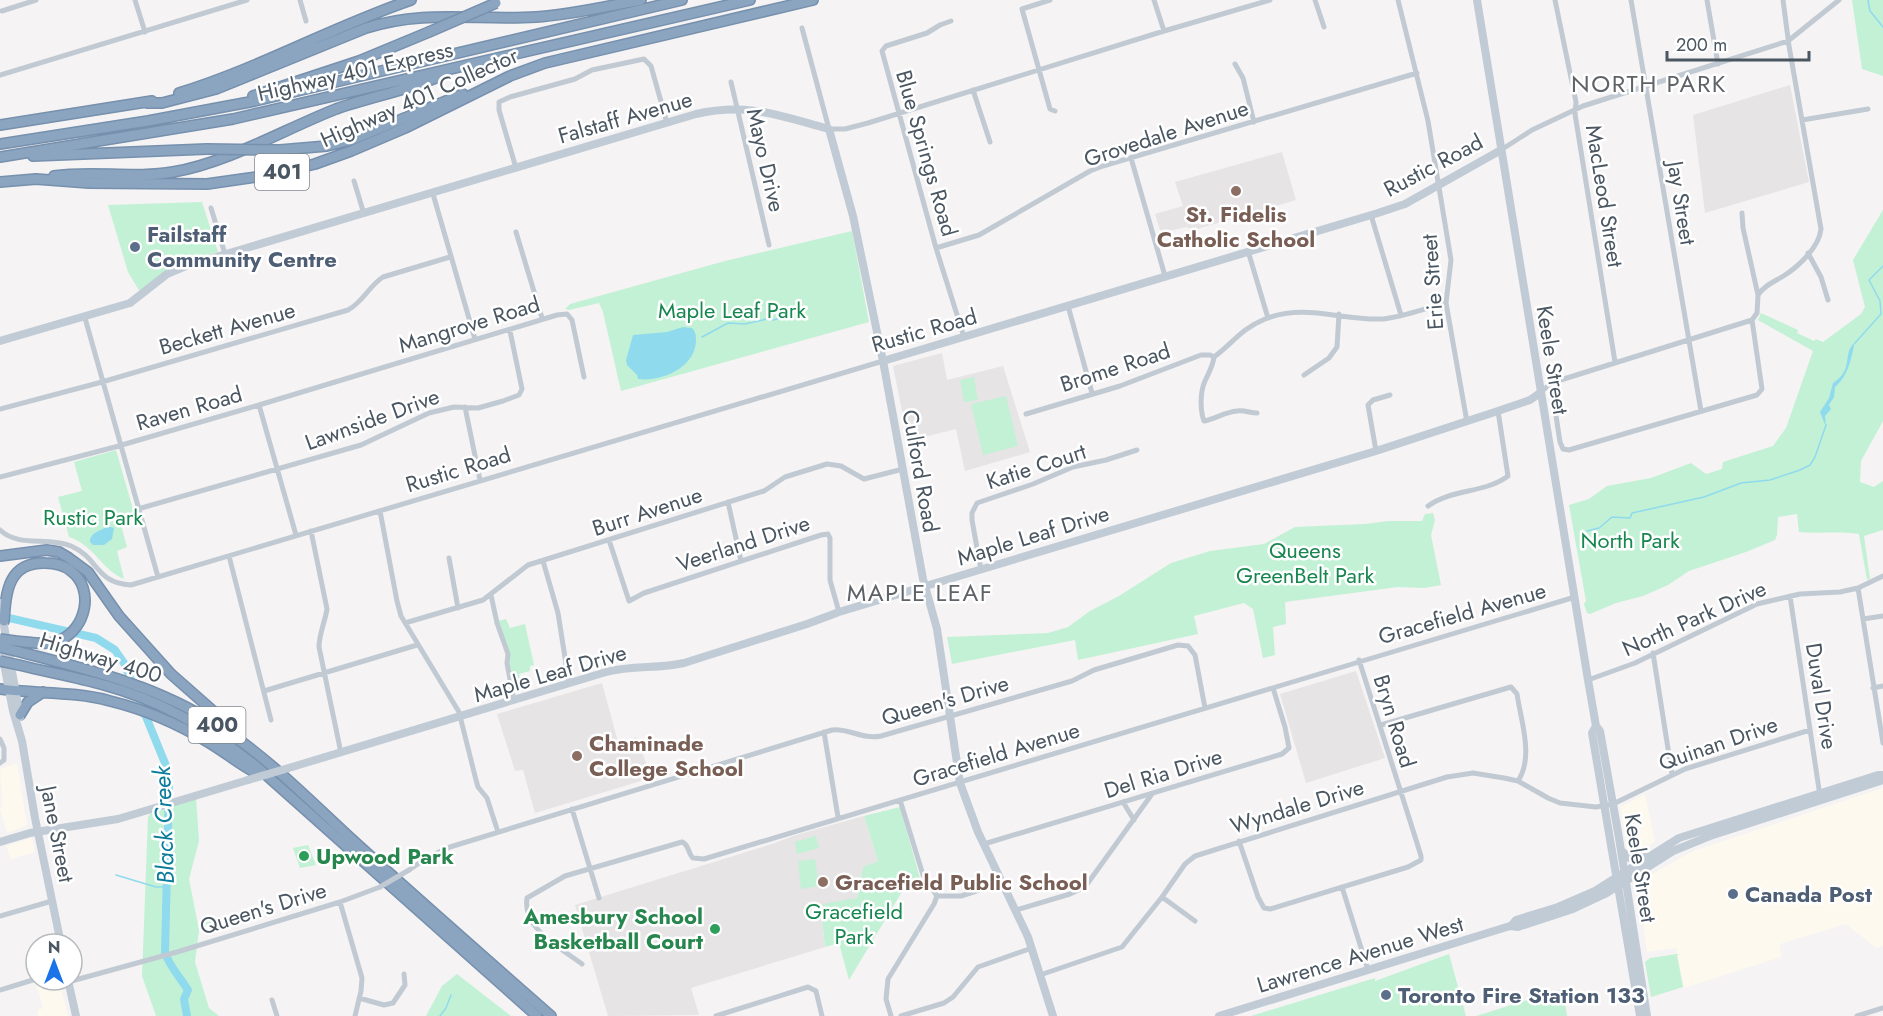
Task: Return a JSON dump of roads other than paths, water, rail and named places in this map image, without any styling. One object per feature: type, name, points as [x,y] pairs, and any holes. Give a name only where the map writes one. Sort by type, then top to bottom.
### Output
[{"type":"highway","points":[[0,125],[147,103],[190,90],[375,12],[411,0]]},
{"type":"highway","points":[[147,103],[162,103],[216,89],[388,21],[433,16],[537,17],[641,0]]},
{"type":"highway","name":"Highway 401 Express","points":[[0,144],[220,108],[682,0]]},
{"type":"highway","name":"Highway 401 Express","points":[[5,157],[233,119],[750,0]]},
{"type":"highway","name":"Highway 401 Collector","points":[[0,182],[36,179],[89,183],[207,184],[270,175],[315,164],[351,151],[405,128],[510,76],[545,63],[813,0]]},
{"type":"highway","points":[[220,108],[359,61],[500,2]]},
{"type":"highway","points":[[36,179],[64,175],[147,175],[193,168],[336,109],[436,79],[464,66]]},
{"type":"highway","points":[[5,157],[207,150],[280,150],[327,146],[351,140],[510,76]]},
{"type":"highway","points":[[1,555],[47,550],[59,552],[88,572],[119,616],[171,674],[424,905],[551,1016]]},
{"type":"highway","points":[[0,640],[49,644],[63,639],[82,620],[85,600],[79,580],[72,571],[49,562],[32,563],[18,571],[8,588],[2,605],[4,621]]},
{"type":"highway","name":"Highway 400","points":[[0,647],[130,681],[219,726],[273,767]]},
{"type":"highway","name":"Highway 400","points":[[0,661],[105,685],[158,705],[225,742],[274,782]]},
{"type":"highway","points":[[9,690],[108,700],[124,705],[162,719],[208,742],[251,771],[274,782],[537,1016]]},
{"type":"highway","points":[[20,715],[28,702],[43,692]]},
{"type":"street","points":[[2,11],[36,0]]},
{"type":"street","points":[[135,0],[145,32]]},
{"type":"street","points":[[0,75],[247,0]]},
{"type":"street","points":[[300,0],[306,21]]},
{"type":"street","points":[[1050,0],[1022,9],[1050,109],[1055,111]]},
{"type":"street","points":[[1155,0],[1164,31]]},
{"type":"street","name":"Falstaff Avenue","points":[[0,341],[130,303],[176,269],[719,109],[756,110],[835,131],[1270,0]]},
{"type":"street","points":[[1315,0],[1324,27]]},
{"type":"street","name":"Erie Street","points":[[1398,0],[1428,121],[1450,260],[1446,303],[1467,422]]},
{"type":"street","name":"Keele Street","points":[[1476,0],[1596,726],[1592,733],[1621,849],[1640,1016]]},
{"type":"street","name":"MacLeod Street","points":[[1555,0],[1576,108],[1575,114],[1615,362]]},
{"type":"street","name":"Jay Street","points":[[1631,0],[1701,411]]},
{"type":"street","points":[[1707,0],[1718,64]]},
{"type":"street","points":[[1758,295],[1767,286],[1787,274],[1808,253],[1820,235],[1821,229],[1783,0]]},
{"type":"street","name":"Rustic Road","points":[[0,530],[18,539],[52,540],[73,547],[82,552],[104,577],[115,583],[131,585],[1405,204],[1532,130],[1576,108],[1788,41],[1839,0]]},
{"type":"street","name":"Blue Springs Road","points":[[951,21],[940,24],[927,33],[884,47],[882,51],[936,248],[964,337]]},
{"type":"street","name":"Culford Road","points":[[802,28],[848,196],[883,361],[926,586],[937,629],[960,783],[1001,884],[1016,910],[1032,948],[1053,1016]]},
{"type":"street","points":[[516,168],[499,110],[499,102],[575,79],[592,70],[644,59],[651,66],[667,123]]},
{"type":"street","points":[[1235,64],[1243,78],[1254,122]]},
{"type":"street","name":"Grovedale Avenue","points":[[936,248],[979,235],[1090,171],[1417,74]]},
{"type":"street","name":"Mayo Drive","points":[[731,82],[769,245]]},
{"type":"street","points":[[973,90],[990,142]]},
{"type":"street","points":[[1802,120],[1868,109]]},
{"type":"street","points":[[1131,158],[1165,276]]},
{"type":"street","points":[[354,181],[364,214]]},
{"type":"street","points":[[433,194],[475,339]]},
{"type":"street","points":[[211,208],[225,254]]},
{"type":"street","points":[[1701,411],[1756,395],[1762,389],[1752,320],[1757,313],[1758,295],[1745,240],[1742,213]]},
{"type":"street","points":[[1371,215],[1401,315]]},
{"type":"street","points":[[516,232],[542,318]]},
{"type":"street","points":[[1248,251],[1268,318]]},
{"type":"street","points":[[1808,253],[1821,277],[1828,300]]},
{"type":"street","name":"Beckett Avenue","points":[[0,409],[102,382],[348,310],[383,278],[450,257]]},
{"type":"street","points":[[1257,413],[1237,411],[1204,421],[1202,393],[1214,357],[1241,332],[1268,318],[1304,312],[1385,319],[1446,303]]},
{"type":"street","points":[[1068,306],[1092,393]]},
{"type":"street","name":"Mangrove Road","points":[[386,367],[475,339],[510,331],[542,318],[562,314],[569,315],[572,320],[584,377]]},
{"type":"street","points":[[1304,375],[1329,358],[1337,347],[1339,314]]},
{"type":"street","points":[[85,318],[119,446],[158,577]]},
{"type":"street","name":"Maple Leaf Drive","points":[[0,842],[38,831],[111,820],[160,807],[622,668],[684,663],[839,612],[1467,422],[1530,400],[1551,383],[1752,320]]},
{"type":"street","name":"Lawnside Drive","points":[[138,509],[361,445],[429,413],[454,407],[487,406],[515,397],[522,389],[510,331]]},
{"type":"street","name":"Brome Road","points":[[1026,414],[1120,386],[1201,355],[1214,357]]},
{"type":"street","name":"Raven Road","points":[[0,477],[119,446],[386,367]]},
{"type":"street","name":"Keele Street","points":[[1551,383],[1563,449],[1577,448],[1701,411]]},
{"type":"street","points":[[1376,451],[1368,405],[1373,400],[1390,395]]},
{"type":"street","points":[[259,405],[296,535]]},
{"type":"street","points":[[465,407],[480,480]]},
{"type":"street","points":[[1428,506],[1438,500],[1498,482],[1508,476],[1498,411]]},
{"type":"street","name":"Katie Court","points":[[981,570],[972,520],[972,513],[978,504],[1073,467],[1137,450]]},
{"type":"street","name":"Burr Avenue","points":[[405,623],[480,602],[525,566],[764,491],[785,477],[822,465],[841,466],[864,479],[903,469]]},
{"type":"street","points":[[728,502],[741,561]]},
{"type":"street","points":[[380,511],[397,601],[405,623],[459,712],[478,787],[488,798],[498,832]]},
{"type":"street","points":[[311,531],[327,609],[326,622],[319,639],[341,753]]},
{"type":"street","name":"Veerland Drive","points":[[609,540],[629,601],[644,593],[828,534],[830,538],[830,580],[839,612]]},
{"type":"street","points":[[229,556],[271,720]]},
{"type":"street","points":[[449,558],[458,608]]},
{"type":"street","points":[[543,561],[558,613],[569,683]]},
{"type":"street","name":"North Park Drive","points":[[1588,680],[1619,670],[1757,604],[1790,596],[1840,592],[1858,588],[1883,576]]},
{"type":"street","points":[[1858,588],[1883,742]]},
{"type":"street","points":[[491,595],[497,623],[508,654],[507,663],[513,696]]},
{"type":"street","name":"Duval Drive","points":[[1790,596],[1820,797]]},
{"type":"street","name":"Gracefield Avenue","points":[[582,964],[537,929],[527,909],[527,898],[557,880],[682,842],[686,844],[689,855],[693,858],[704,859],[1359,660],[1575,597]]},
{"type":"street","points":[[1863,619],[1883,616]]},
{"type":"street","name":"Jane Street","points":[[4,621],[9,690],[20,715],[20,731]]},
{"type":"street","name":"Jane Street","points":[[0,640],[58,932]]},
{"type":"street","name":"Queen's Drive","points":[[84,977],[146,962],[340,902],[380,887],[439,851],[824,732],[838,729],[872,738],[1072,681],[1094,670],[1182,644],[1189,646],[1195,653],[1205,708]]},
{"type":"street","points":[[264,691],[417,645]]},
{"type":"street","points":[[1653,653],[1672,774]]},
{"type":"street","name":"Bryn Road","points":[[1342,887],[1413,865],[1421,860],[1359,660]]},
{"type":"street","points":[[1873,688],[1883,686]]},
{"type":"street","points":[[1381,725],[1511,687],[1517,694],[1526,756],[1518,781]]},
{"type":"street","name":"Del Ria Drive","points":[[984,844],[1286,752],[1289,748],[1288,737],[1273,688]]},
{"type":"street","name":"Quinan Drive","points":[[1609,804],[1672,774],[1810,730]]},
{"type":"street","points":[[824,732],[838,817]]},
{"type":"street","points":[[0,740],[4,748],[4,760],[0,763]]},
{"type":"street","name":"Wyndale Drive","points":[[1040,975],[1117,950],[1125,944],[1189,860],[1239,841],[1400,791],[1464,774],[1487,774],[1518,781],[1560,803],[1580,806],[1609,804]]},
{"type":"street","name":"Lawrence Avenue West","points":[[1219,1016],[1511,926],[1518,927],[1557,916],[1617,887],[1648,857],[1679,838],[1883,778]]},
{"type":"street","points":[[1016,910],[1081,890],[1088,884],[1152,794]]},
{"type":"street","name":"Lawrence Avenue West","points":[[1511,926],[1516,920],[1595,891],[1616,878],[1625,878],[1673,851],[1820,797]]},
{"type":"street","points":[[900,800],[923,875],[937,896]]},
{"type":"street","points":[[1123,802],[1134,820]]},
{"type":"street","name":"Keele Street","points":[[1609,804],[1617,887],[1647,1016]]},
{"type":"street","points":[[572,809],[599,898]]},
{"type":"street","points":[[1705,829],[1710,836]]},
{"type":"street","points":[[1239,841],[1264,908],[1270,909],[1342,887],[1368,970]]},
{"type":"street","points":[[1621,849],[1626,857],[1633,859],[1648,857]]},
{"type":"street","points":[[937,896],[961,896],[1001,884]]},
{"type":"street","points":[[1605,894],[1616,898],[1621,907]]},
{"type":"street","points":[[891,1016],[886,999],[888,979],[937,896]]},
{"type":"street","points":[[1162,897],[1195,921]]},
{"type":"street","points":[[0,916],[52,901]]},
{"type":"street","points":[[340,902],[361,970],[362,986],[355,1016]]},
{"type":"street","points":[[902,1016],[944,1003],[954,997],[978,967],[1032,948]]},
{"type":"street","points":[[359,998],[384,1005],[393,1003],[405,985],[404,974]]},
{"type":"street","points":[[0,990],[24,982]]},
{"type":"street","points":[[716,1016],[734,1013],[811,987],[816,991],[822,1016]]},
{"type":"street","points":[[71,992],[76,1016]]},
{"type":"street","points":[[272,1000],[277,1016]]},
{"type":"street","points":[[1857,1016],[1883,1008]]},
{"type":"water","points":[[683,327],[692,328],[696,334],[694,351],[690,359],[683,366],[666,375],[638,379],[627,365],[626,360],[633,335],[667,332]]},
{"type":"water","points":[[1855,342],[1849,366],[1835,387],[1834,397],[1829,405],[1831,409],[1825,416],[1826,427],[1820,412],[1829,398],[1833,383],[1844,372],[1849,352]]},
{"type":"water","points":[[108,526],[114,528],[112,539],[104,545],[93,545],[90,542],[92,536]]},
{"type":"waterway","points":[[1868,0],[1870,11],[1883,27]]},
{"type":"waterway","points":[[1855,343],[1881,314],[1880,301],[1869,280],[1883,266]]},
{"type":"waterway","points":[[702,337],[728,323],[745,324],[767,319],[774,320],[794,312],[802,313]]},
{"type":"waterway","points":[[1587,531],[1599,528],[1612,517],[1630,518],[1632,513],[1704,497],[1741,483],[1770,480],[1800,470],[1810,465],[1815,457],[1826,425]]},
{"type":"waterway","name":"Black Creek","points":[[0,616],[96,638],[115,650],[124,663],[167,768],[169,784],[165,953],[188,990],[184,999],[187,1016]]},
{"type":"waterway","points":[[116,875],[156,887],[166,887]]},
{"type":"waterway","points":[[440,1016],[451,995]]},
{"type":"place","name":"St. Fidelis Catholic School","points":[[1236,191]]},
{"type":"place","name":"Failstaff Community Centre","points":[[135,247]]},
{"type":"place","name":"Chaminade College School","points":[[577,756]]},
{"type":"place","name":"Upwood Park","points":[[304,856]]},
{"type":"place","name":"Gracefield Public School","points":[[823,882]]},
{"type":"place","name":"Canada Post","points":[[1733,894]]},
{"type":"place","name":"Amesbury School Basketball Court","points":[[715,929]]},
{"type":"place","name":"Toronto Fire Station 133","points":[[1386,995]]},
{"type":"district","name":"NORTH PARK","points":[[1649,84]]},
{"type":"district","name":"MAPLE LEAF","points":[[920,593]]},
{"type":"park label","name":"Maple Leaf Park","points":[[732,310]]},
{"type":"park label","name":"Rustic Park","points":[[93,517]]},
{"type":"park label","name":"North Park","points":[[1630,540]]},
{"type":"park label","name":"Queens GreenBelt Park","points":[[1305,562]]},
{"type":"park label","name":"Gracefield Park","points":[[854,924]]}]
